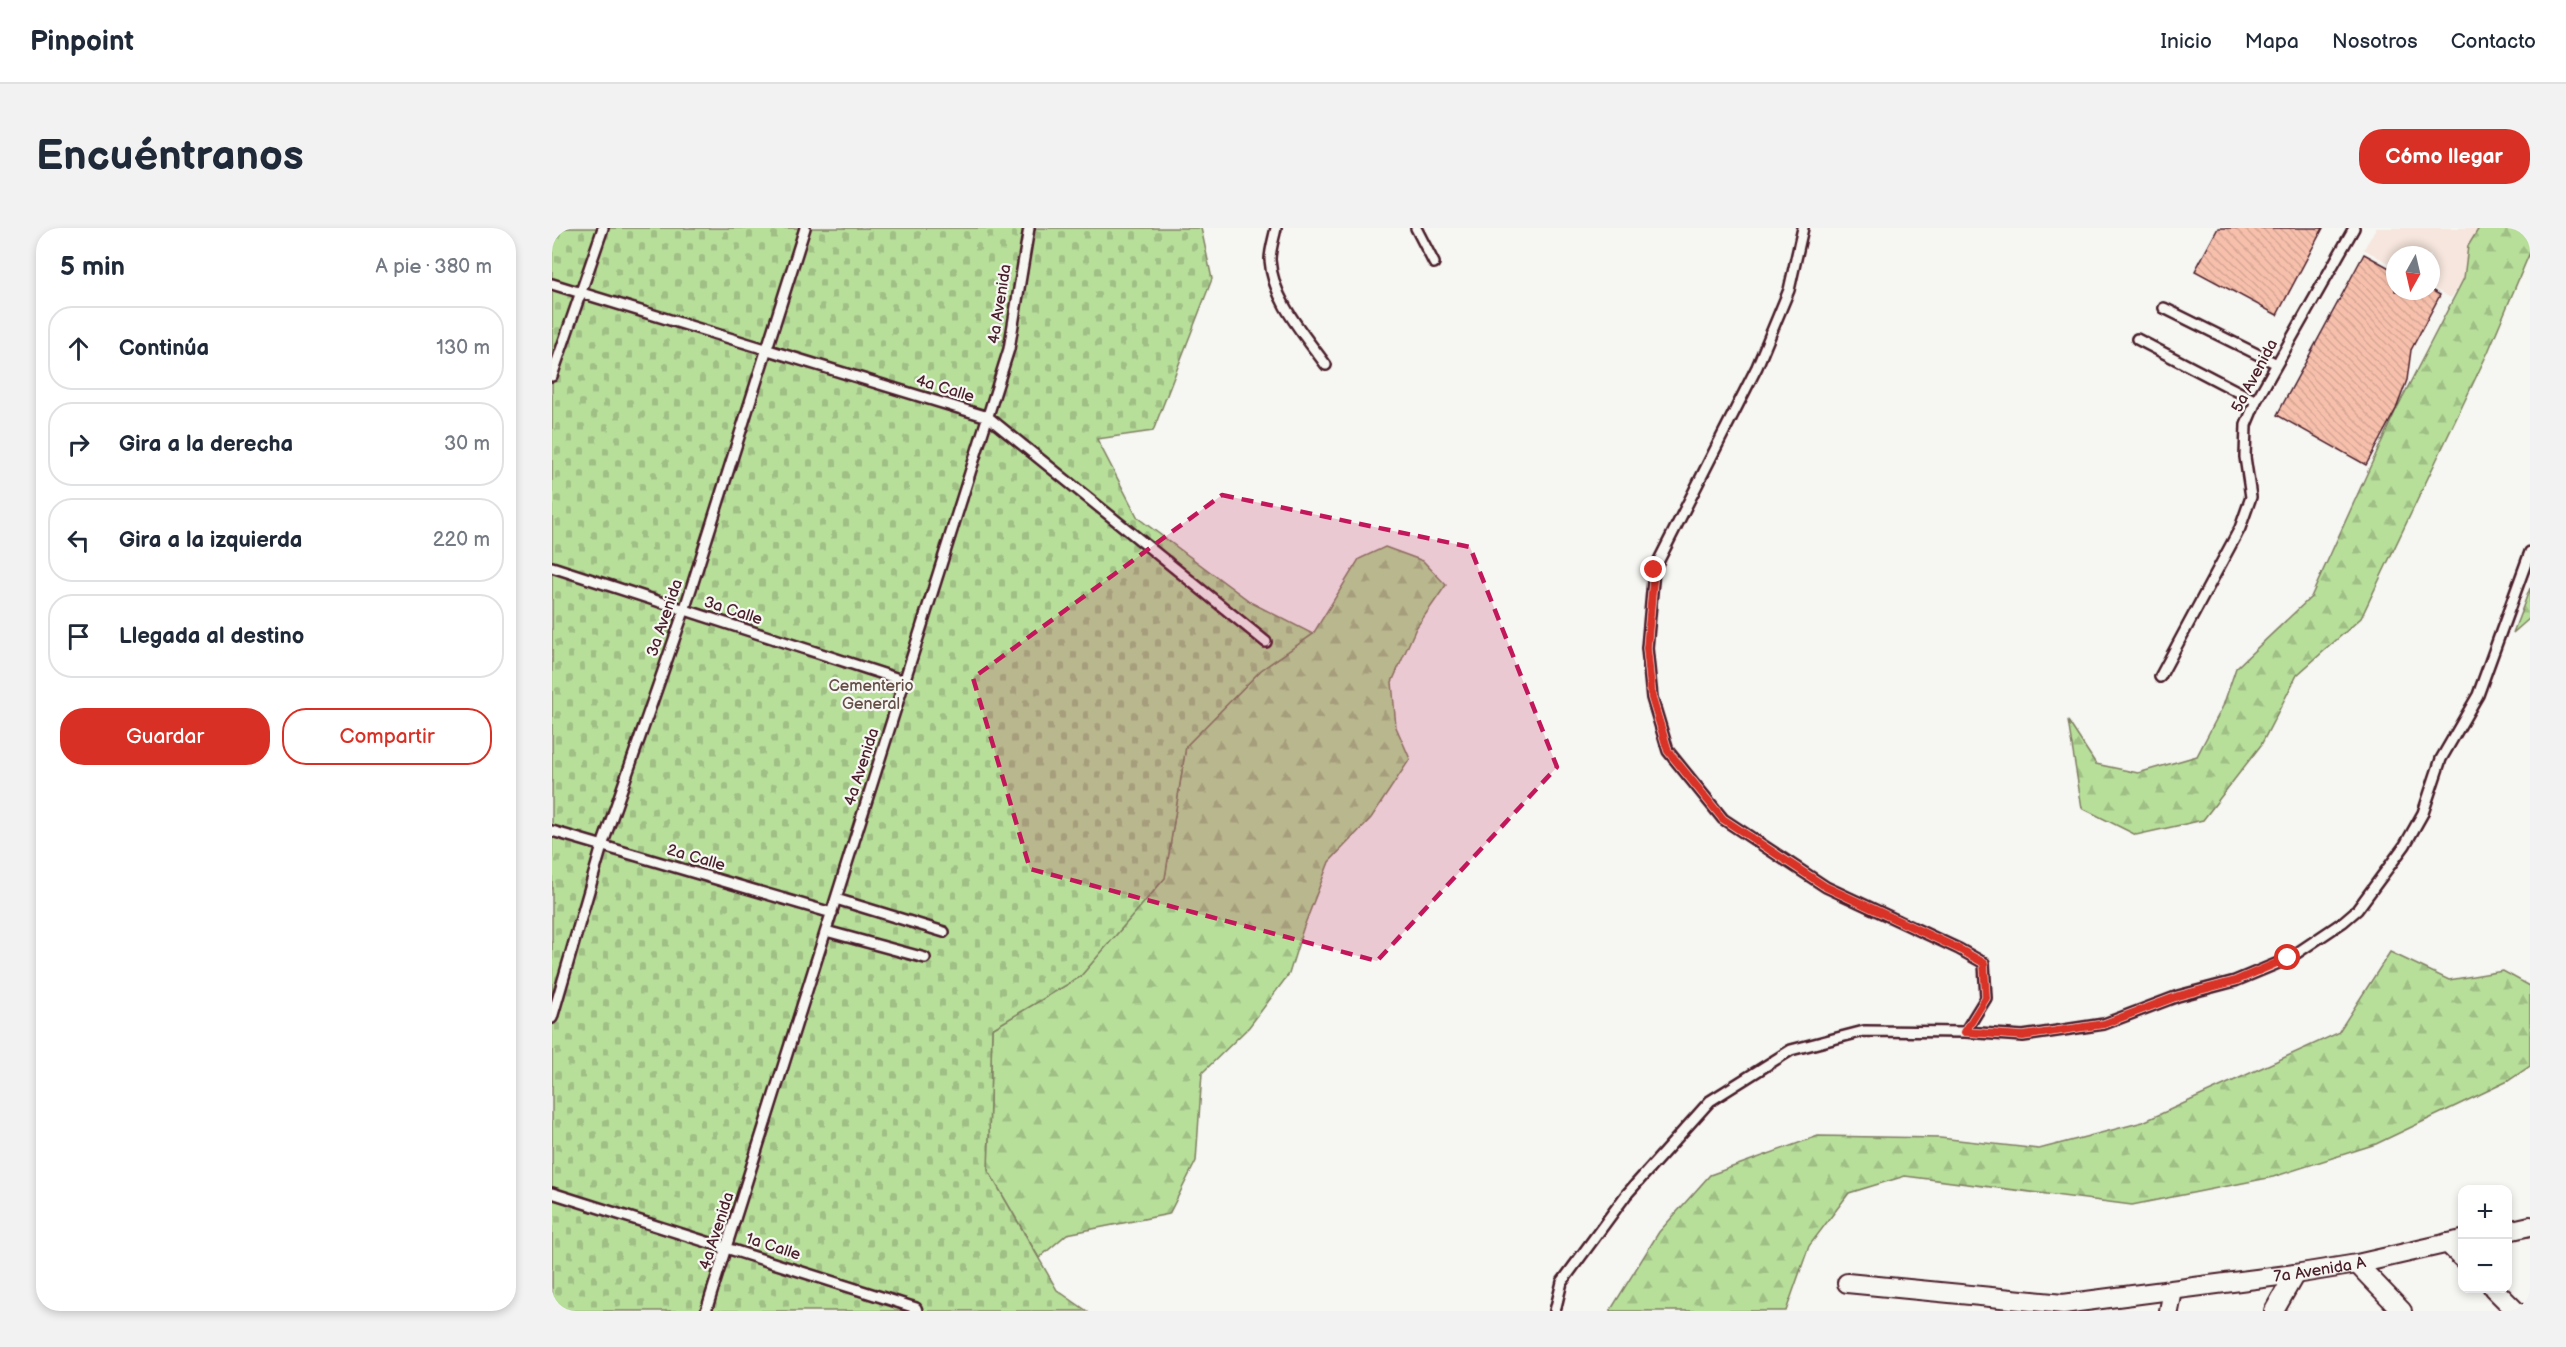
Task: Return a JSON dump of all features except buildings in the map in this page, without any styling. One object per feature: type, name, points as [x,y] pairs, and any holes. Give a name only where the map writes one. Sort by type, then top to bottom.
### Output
[{"type":"street","points":[[2512,1230],[2530,1226]]},
{"type":"street","name":"7a Avenida A","points":[[1847,1283],[2057,1307],[2356,1264],[2455,1241]]},
{"type":"street","points":[[2356,1264],[2402,1311]]},
{"type":"street","points":[[2274,1311],[2295,1274]]},
{"type":"street","points":[[2169,1311],[2173,1290]]},
{"type":"street","points":[[2498,1293],[2516,1311]]},
{"type":"lane","points":[[552,376],[603,228]]},
{"type":"lane","name":"3a Avenida","points":[[552,1018],[602,846],[684,611],[805,228]]},
{"type":"lane","name":"4a Avenida","points":[[706,1311],[988,417],[1008,349],[1029,228]]},
{"type":"lane","points":[[1276,228],[1270,258],[1275,288],[1295,323],[1326,365]]},
{"type":"lane","points":[[1416,228],[1434,263]]},
{"type":"lane","points":[[1803,228],[1789,290],[1757,367],[1654,570],[1647,648],[1652,698],[1668,751],[1723,819],[1826,887],[1984,963],[1986,998],[1965,1032]]},
{"type":"lane","name":"5a Avenida","points":[[2160,677],[2240,528],[2251,497],[2245,457],[2246,425],[2256,401],[2354,228]]},
{"type":"lane","name":"4a Calle","points":[[552,284],[988,417],[1266,642]]},
{"type":"lane","points":[[2164,308],[2277,364]]},
{"type":"lane","points":[[2137,339],[2256,401]]},
{"type":"lane","points":[[1555,1311],[1562,1282],[1613,1213],[1710,1101],[1791,1050],[1864,1030],[1892,1033],[1965,1032],[2023,1036],[2104,1024],[2178,996],[2235,981],[2267,968],[2288,958],[2343,922],[2357,910],[2405,845],[2423,813],[2441,759],[2478,695],[2530,552]]},
{"type":"lane","name":"3a Calle","points":[[552,567],[905,681]]},
{"type":"lane","name":"2a Calle","points":[[552,831],[832,913]]},
{"type":"lane","points":[[836,899],[944,932]]},
{"type":"lane","points":[[826,931],[925,958]]},
{"type":"lane","name":"1a Calle","points":[[552,1193],[916,1310]]},
{"type":"highlighted area","points":[[1222,495],[1470,547],[1557,767],[1377,961],[1030,869],[973,678]]},
{"type":"shaded area","points":[[2376,228],[2479,228],[2468,246],[2464,278],[2451,298],[2440,292],[2440,246],[2386,246],[2386,262],[2364,249]]},
{"type":"green space","name":"Cementerio General","points":[[552,228],[1201,228],[1212,279],[1153,431],[1097,439],[1138,518],[1252,603],[1313,634],[1261,670],[1186,746],[1165,878],[1080,977],[992,1029],[988,1170],[1057,1290],[1087,1311],[552,1311]]},
{"type":"green space","points":[[2479,228],[2530,228],[2530,252],[2488,352],[2361,618],[2297,675],[2261,745],[2203,820],[2136,835],[2082,808],[2068,721],[2096,764],[2138,773],[2197,756],[2223,706],[2236,668],[2311,597],[2395,412],[2464,278],[2468,246]]},
{"type":"green space","points":[[1385,547],[1423,561],[1446,585],[1416,628],[1392,682],[1396,727],[1410,759],[1371,818],[1329,862],[1303,929],[1289,974],[1249,1027],[1202,1073],[1196,1161],[1169,1214],[1067,1234],[1039,1258],[988,1170],[992,1029],[1080,977],[1165,878],[1186,746],[1261,670],[1313,634],[1359,559]]},
{"type":"green space","points":[[2530,588],[2530,618],[2513,633]]},
{"type":"green space","points":[[2390,952],[2449,980],[2503,971],[2530,986],[2530,1066],[2508,1081],[2376,1144],[2273,1177],[2132,1205],[1905,1176],[1849,1193],[1809,1246],[1786,1311],[1610,1311],[1659,1232],[1710,1175],[1818,1136],[1940,1138],[2039,1149],[2143,1122],[2338,1033]]},
{"type":"route","points":[[1654,570],[1647,648],[1652,698],[1668,751],[1723,819],[1826,887],[1984,963],[1986,998],[1965,1032],[2023,1036],[2104,1024],[2178,996],[2235,981],[2288,958]]}]
